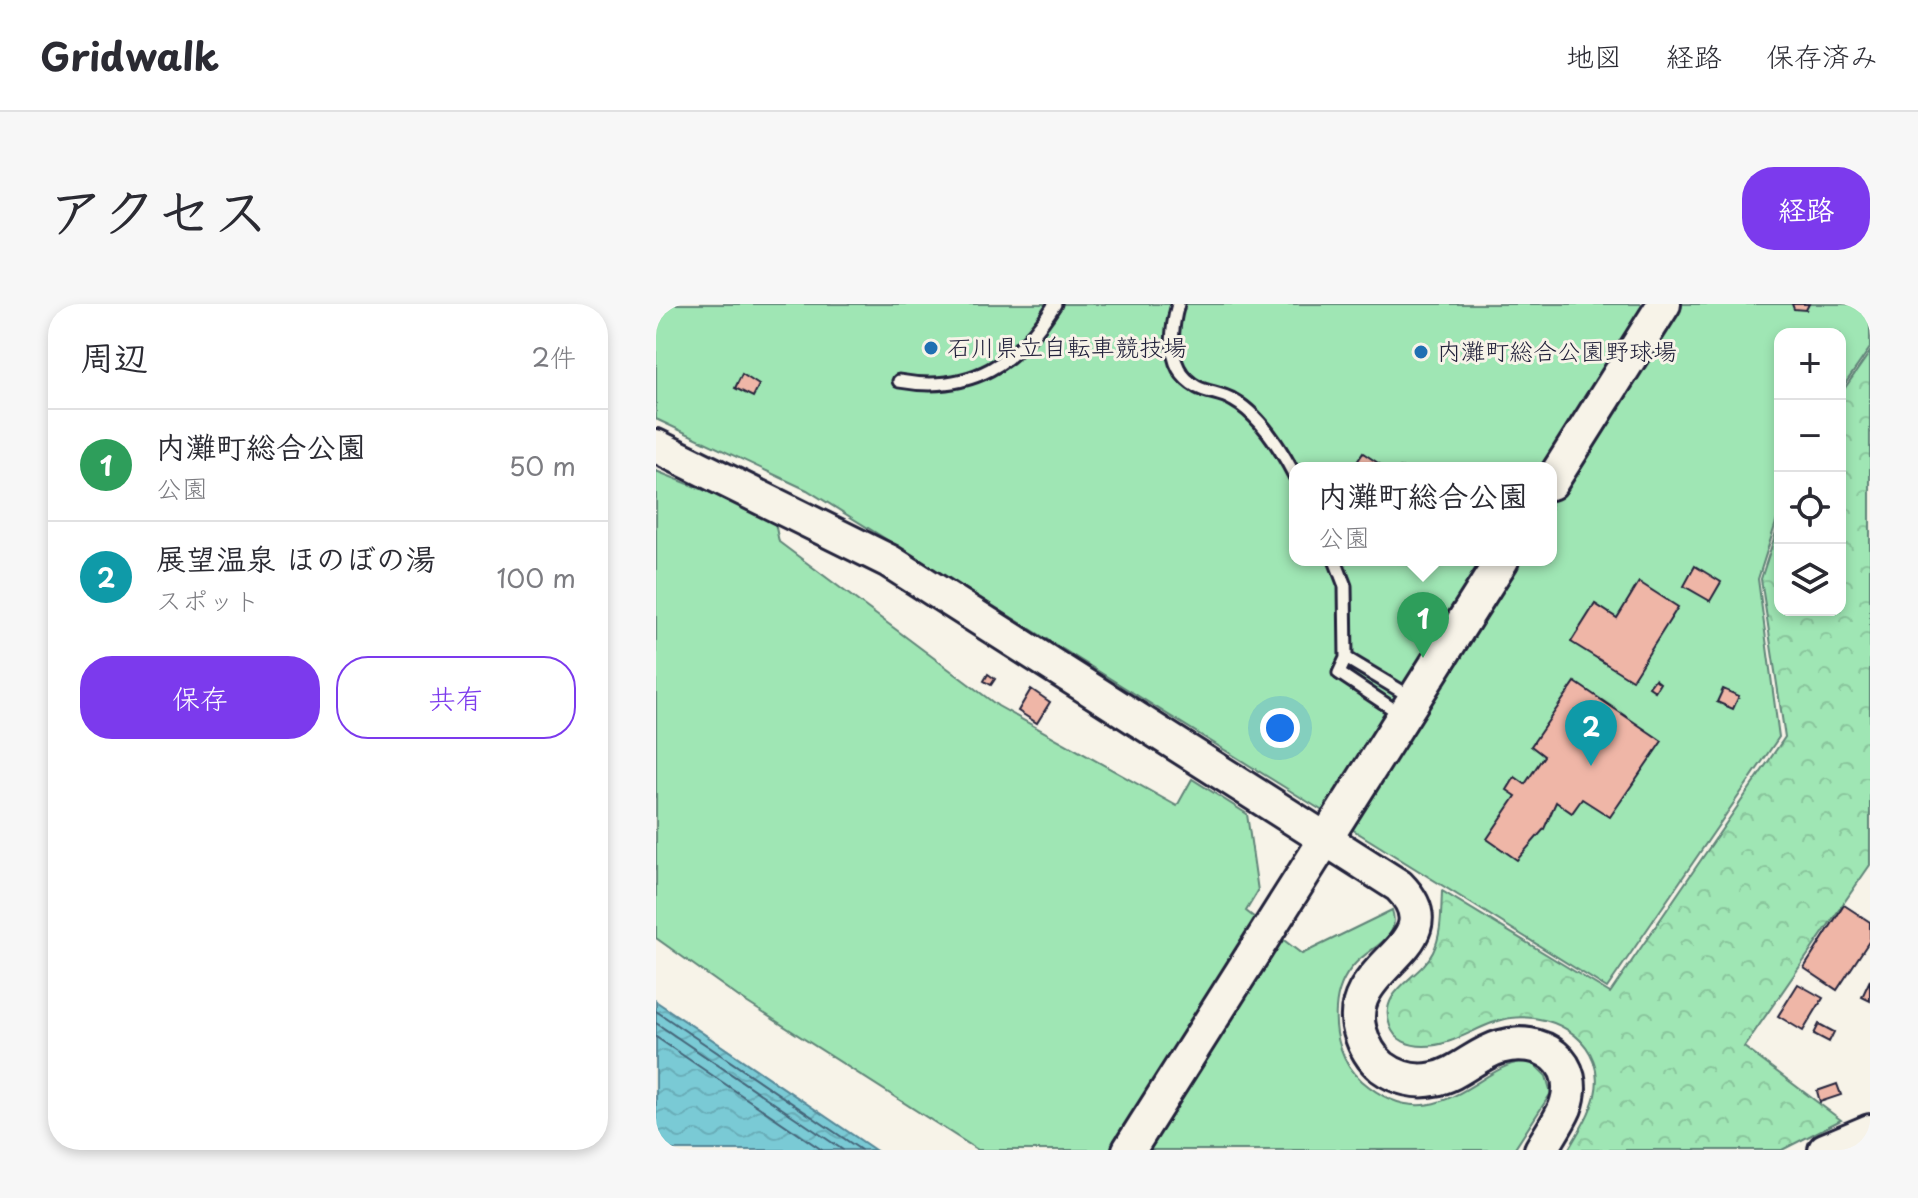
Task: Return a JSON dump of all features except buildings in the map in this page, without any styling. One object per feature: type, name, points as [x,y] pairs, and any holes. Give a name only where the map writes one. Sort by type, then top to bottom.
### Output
[{"type":"street","points":[[1557,473],[1664,304]]},
{"type":"street","points":[[656,446],[889,561],[1399,886],[1413,905],[1414,925],[1408,944],[1376,971],[1359,1005],[1359,1028],[1370,1055],[1379,1065],[1400,1077],[1434,1080],[1497,1048],[1530,1044],[1547,1049],[1564,1065],[1569,1085],[1565,1107],[1541,1150]]},
{"type":"street","points":[[1129,1150],[1498,566]]},
{"type":"street","points":[[1825,1150],[1870,1131]]},
{"type":"lane","points":[[899,381],[951,384],[1006,364],[1041,327],[1055,304]]},
{"type":"lane","points":[[1178,304],[1170,333],[1178,368],[1196,387],[1232,399],[1255,417],[1289,467]]},
{"type":"lane","points":[[1337,566],[1345,586],[1346,658],[1339,673],[1409,708]]},
{"type":"lane","points":[[1346,658],[1409,708]]},
{"type":"green space","points":[[656,304],[1870,304],[1870,348],[1846,382],[1846,328],[1774,328],[1774,529],[1758,579],[1779,737],[1607,988],[807,490],[656,419]]},
{"type":"green space","points":[[1870,352],[1870,865],[1744,1047],[1841,1120],[1782,1150],[1568,1150],[1590,1110],[1597,1077],[1586,1047],[1575,1035],[1545,1020],[1511,1018],[1447,1042],[1413,1045],[1399,1039],[1392,1031],[1389,1003],[1433,952],[1440,930],[1442,891],[1610,993],[1785,737],[1761,579],[1774,539],[1774,616],[1846,616],[1846,386]]},
{"type":"green space","points":[[656,471],[774,518],[779,542],[998,706],[1177,806],[1192,779],[1247,814],[1258,891],[1246,911],[1302,954],[1392,910],[1393,929],[1389,936],[1354,965],[1339,991],[1336,1029],[1344,1057],[1362,1081],[1390,1099],[1416,1105],[1439,1102],[1517,1063],[1534,1064],[1546,1076],[1551,1093],[1514,1150],[978,1150],[740,998],[656,938]]},
{"type":"water","points":[[657,1002],[875,1150],[656,1150]]},
{"type":"place","name":"石川県立自転車競技場","points":[[931,348]]},
{"type":"place","name":"内灘町総合公園野球場","points":[[1421,352]]},
{"type":"place","name":"内灘町総合公園","points":[[1423,658]]},
{"type":"place","name":"展望温泉 ほのぼの湯","points":[[1591,766]]}]
